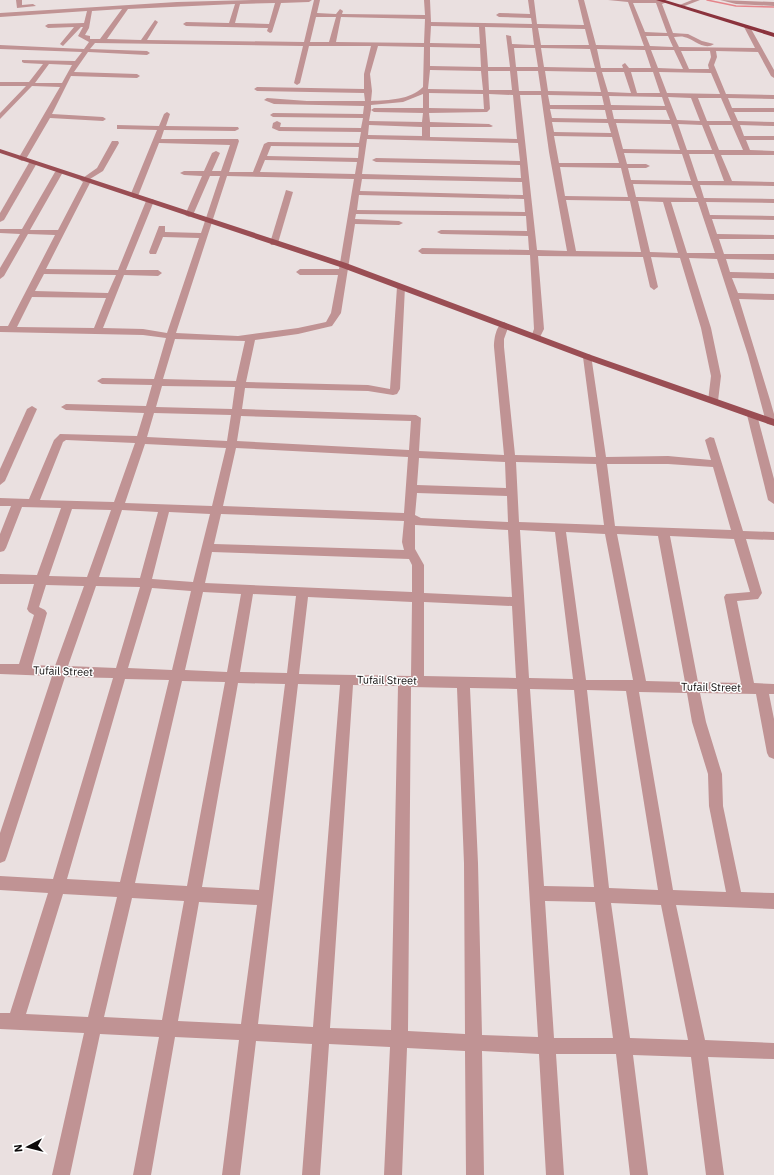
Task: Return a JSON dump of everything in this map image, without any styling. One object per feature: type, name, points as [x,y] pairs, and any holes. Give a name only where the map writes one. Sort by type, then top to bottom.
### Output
[{"type":"highway","points":[[663,1],[682,5],[774,32]]},
{"type":"highway","points":[[682,5],[774,35]]},
{"type":"main road","points":[[0,151],[401,287],[588,357],[773,422]]},
{"type":"street","points":[[18,0],[19,7],[36,6],[90,9],[126,7],[144,3],[309,0]]},
{"type":"street","points":[[112,7],[116,0]]},
{"type":"street","points":[[186,24],[232,25],[271,29],[279,0]]},
{"type":"street","points":[[297,83],[318,0]]},
{"type":"street","points":[[426,0],[428,17],[425,91],[426,139]]},
{"type":"street","points":[[531,0],[556,165],[572,253]]},
{"type":"street","points":[[581,0],[594,47],[611,121],[633,199],[654,287]]},
{"type":"street","points":[[611,0],[663,1],[670,34],[687,71]]},
{"type":"street","points":[[630,0],[708,217],[773,422]]},
{"type":"street","points":[[682,5],[697,0]]},
{"type":"street","points":[[723,0],[774,4]]},
{"type":"street","points":[[232,25],[238,2]]},
{"type":"street","points":[[0,15],[36,6]]},
{"type":"street","points":[[104,40],[126,7]]},
{"type":"street","points":[[90,9],[86,25],[81,36],[88,37],[87,40],[92,41],[484,46]]},
{"type":"street","points":[[314,15],[340,13],[428,17]]},
{"type":"street","points":[[332,44],[340,13]]},
{"type":"street","points":[[499,15],[534,16]]},
{"type":"street","points":[[143,41],[155,22]]},
{"type":"street","points":[[428,24],[588,27]]},
{"type":"street","points":[[63,44],[79,25]]},
{"type":"street","points":[[48,26],[86,25]]},
{"type":"street","points":[[482,25],[487,109],[485,111]]},
{"type":"street","points":[[747,27],[774,76]]},
{"type":"street","points":[[642,34],[689,36],[698,41],[713,44],[758,47]]},
{"type":"street","points":[[508,36],[508,45],[511,46],[514,69],[536,276],[539,329],[536,337]]},
{"type":"street","points":[[22,159],[58,99],[69,74],[92,41]]},
{"type":"street","points":[[0,329],[143,332],[171,336],[251,338],[319,328],[328,324],[336,313],[342,268],[353,212],[363,146],[369,91],[367,74],[372,64],[375,44]]},
{"type":"street","points":[[511,46],[676,49],[758,47]]},
{"type":"street","points":[[0,47],[147,53]]},
{"type":"street","points":[[713,49],[714,57],[711,63],[747,152]]},
{"type":"street","points":[[24,61],[76,63]]},
{"type":"street","points":[[0,117],[30,85],[48,61]]},
{"type":"street","points":[[426,68],[599,70],[627,68],[656,71],[714,71]]},
{"type":"street","points":[[627,68],[636,96]]},
{"type":"street","points":[[69,74],[137,76]]},
{"type":"street","points":[[0,84],[64,85]]},
{"type":"street","points":[[257,89],[369,91]]},
{"type":"street","points":[[366,120],[404,100],[416,97],[425,91],[605,94],[636,96],[774,97]]},
{"type":"street","points":[[694,96],[729,184]]},
{"type":"street","points":[[267,100],[366,120],[426,139],[521,141]]},
{"type":"street","points":[[548,107],[670,108]]},
{"type":"street","points":[[730,110],[774,110]]},
{"type":"street","points":[[277,123],[276,128],[278,129],[366,120],[426,111],[485,111]]},
{"type":"street","points":[[485,111],[488,114],[490,141]]},
{"type":"street","points":[[134,196],[167,114]]},
{"type":"street","points":[[273,115],[426,124],[489,126]]},
{"type":"street","points":[[48,116],[104,119]]},
{"type":"street","points":[[550,120],[774,124]]},
{"type":"street","points":[[120,127],[235,129]]},
{"type":"street","points":[[552,134],[615,135]]},
{"type":"street","points":[[741,138],[774,138]]},
{"type":"street","points":[[0,856],[60,671],[141,440],[171,336],[225,174],[234,142],[156,141]]},
{"type":"street","points":[[11,329],[86,181],[100,169],[115,143]]},
{"type":"street","points":[[256,174],[266,145],[269,143],[363,146]]},
{"type":"street","points":[[619,150],[774,153]]},
{"type":"street","points":[[188,215],[208,174],[216,152]]},
{"type":"street","points":[[262,158],[361,160]]},
{"type":"street","points":[[376,160],[523,163]]},
{"type":"street","points":[[0,220],[33,162]]},
{"type":"street","points":[[556,165],[646,166]]},
{"type":"street","points":[[0,276],[59,172]]},
{"type":"street","points":[[184,173],[525,180]]},
{"type":"street","points":[[628,182],[774,184]]},
{"type":"street","points":[[274,243],[289,192]]},
{"type":"street","points":[[356,194],[527,197]]},
{"type":"street","points":[[563,198],[702,200],[773,204]]},
{"type":"street","points":[[666,199],[682,255],[706,328],[716,376],[713,401]]},
{"type":"street","points":[[97,331],[150,201]]},
{"type":"street","points":[[353,212],[529,214]]},
{"type":"street","points":[[708,217],[774,218]]},
{"type":"street","points":[[351,221],[399,223]]},
{"type":"street","points":[[0,231],[60,232]]},
{"type":"street","points":[[153,252],[161,231],[204,236]]},
{"type":"street","points":[[440,232],[531,234]]},
{"type":"street","points":[[714,236],[774,237]]},
{"type":"street","points":[[422,251],[774,257]]},
{"type":"street","points":[[300,272],[342,268]]},
{"type":"street","points":[[40,271],[158,273]]},
{"type":"street","points":[[727,275],[774,276]]},
{"type":"street","points":[[102,381],[241,383],[368,388],[379,391],[393,392],[395,389],[401,287]]},
{"type":"street","points":[[29,294],[87,294],[111,296]]},
{"type":"street","points":[[734,296],[774,297]]},
{"type":"street","points":[[504,325],[499,343],[510,458],[513,527],[555,1175]]},
{"type":"street","points":[[61,1175],[94,1025],[232,444],[241,383],[251,338]]},
{"type":"street","points":[[588,357],[610,529],[667,898],[698,1048],[716,1175]]},
{"type":"street","points":[[66,407],[415,418],[417,421],[408,542],[409,549],[418,564],[418,597],[411,681],[393,1175]]},
{"type":"street","points":[[0,480],[32,409]]},
{"type":"street","points":[[752,415],[774,500]]},
{"type":"street","points":[[33,504],[62,436],[414,454],[584,461],[668,460],[687,463],[716,464]]},
{"type":"street","points":[[710,440],[737,534],[756,593],[754,596],[730,597],[761,688],[774,753]]},
{"type":"street","points":[[412,488],[512,492]]},
{"type":"street","points":[[0,502],[118,508],[409,518],[419,522],[513,527],[610,529],[774,536]]},
{"type":"street","points":[[0,548],[18,503]]},
{"type":"street","points":[[24,670],[41,613],[32,607],[67,506]]},
{"type":"street","points":[[164,509],[146,576],[147,583],[58,886],[7,1021],[547,1046],[623,1046],[774,1051]]},
{"type":"street","points":[[560,528],[580,684],[602,895],[639,1175]]},
{"type":"street","points":[[663,531],[699,722],[715,774],[716,806],[735,900]]},
{"type":"street","points":[[207,548],[412,555]]},
{"type":"street","points":[[0,579],[147,583],[198,588],[518,602]]},
{"type":"street","points":[[142,1175],[248,590]]},
{"type":"street","points":[[232,1175],[303,592]]},
{"type":"street","name":"Tufail Street","points":[[0,668],[232,677],[761,688]]},
{"type":"street","points":[[311,1175],[347,679]]},
{"type":"street","points":[[463,682],[471,863],[475,1175]]},
{"type":"street","points":[[0,883],[265,898]]},
{"type":"street","points":[[536,893],[774,901]]},
{"type":"waterway","points":[[707,0],[736,6],[774,7]]}]
